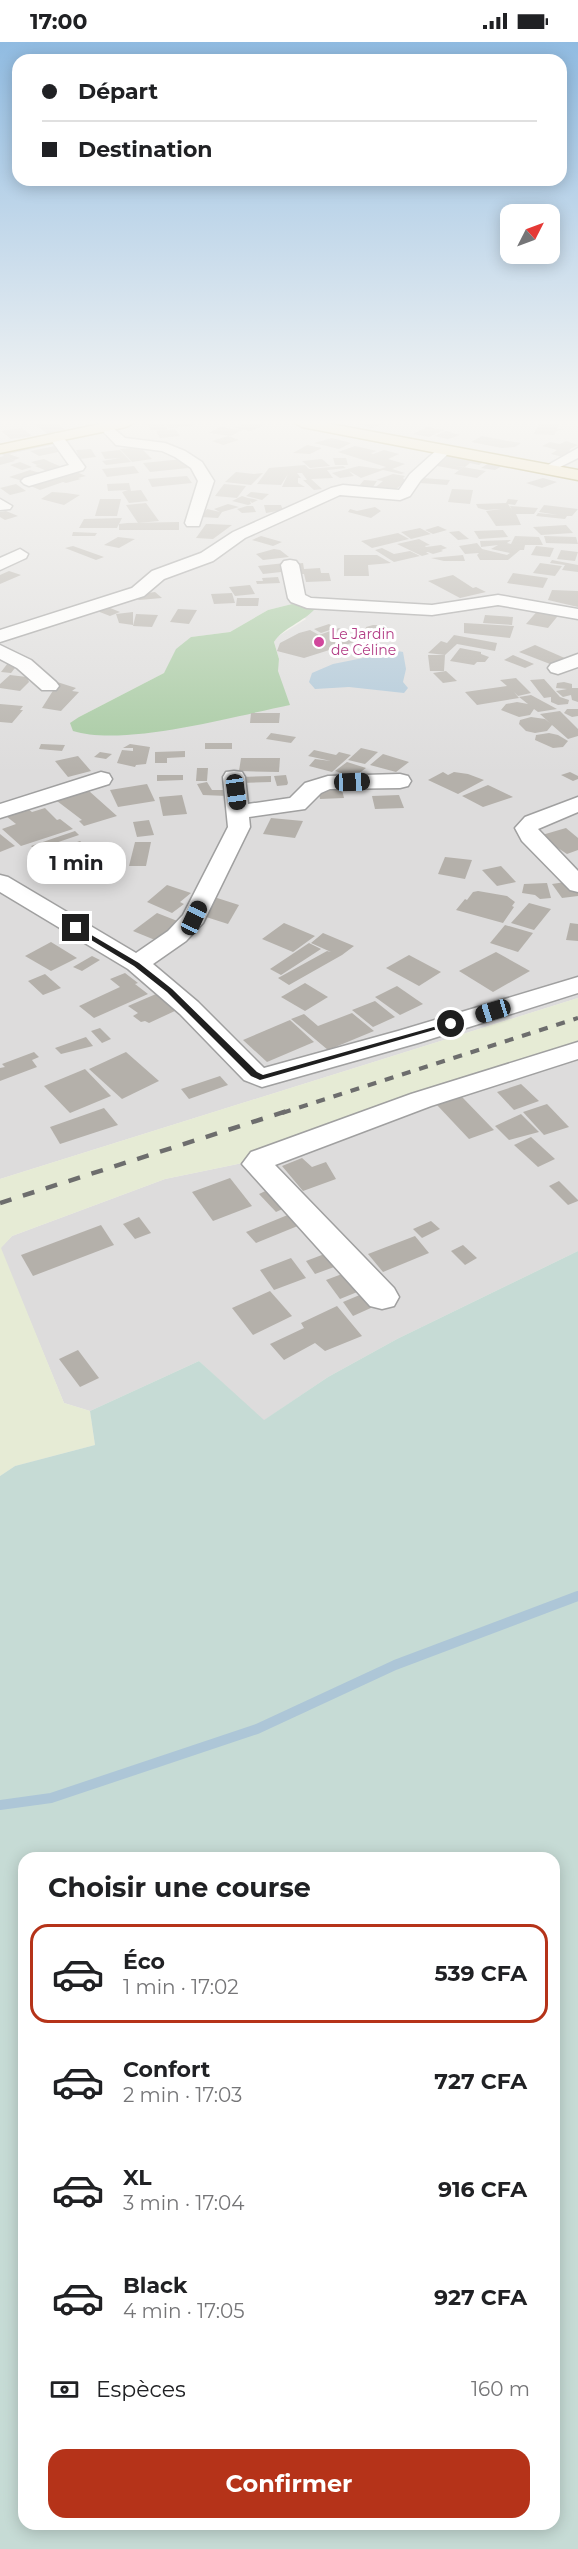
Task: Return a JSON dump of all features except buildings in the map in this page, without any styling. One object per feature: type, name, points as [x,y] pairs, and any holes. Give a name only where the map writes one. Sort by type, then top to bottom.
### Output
[{"type":"street","points":[[0,636],[138,592],[158,575],[207,557],[232,540]]},
{"type":"street","points":[[0,565],[20,555]]},
{"type":"street","points":[[290,565],[297,598],[307,603],[423,610],[498,600],[578,614]]},
{"type":"street","points":[[0,651],[24,664],[49,686]]},
{"type":"street","points":[[558,668],[578,660]]},
{"type":"street","points":[[137,964],[177,936],[194,918],[239,827],[234,777]]},
{"type":"street","points":[[0,810],[101,779]]},
{"type":"street","points":[[239,812],[297,804],[314,788],[328,783],[400,781]]},
{"type":"street","points":[[578,804],[533,822],[526,828],[530,836],[578,885]]},
{"type":"street","points":[[0,882],[137,964],[189,1008],[254,1074],[262,1078],[386,1044],[578,985]]},
{"type":"street","points":[[382,1297],[262,1172],[258,1164],[262,1159],[421,1100],[578,1050]]},
{"type":"shaded area","points":[[0,540],[578,540],[578,998],[0,1179]],"holes":[[[292,604],[306,619],[277,637],[274,642],[279,659],[277,671],[289,705],[79,717],[164,673],[191,637],[230,632],[268,610]]]},
{"type":"shaded area","points":[[398,651],[403,652],[406,669],[403,682],[408,688],[404,693],[349,687],[315,689],[309,682],[312,673],[333,664]]},
{"type":"shaded area","points":[[578,1050],[578,1251],[397,1339],[328,1377],[263,1421],[199,1361],[90,1411],[64,1403],[0,1248],[12,1236],[165,1179],[262,1159]]},
{"type":"shaded area","points":[[578,1251],[578,2549],[0,2549],[0,1476],[15,1466],[95,1445],[90,1411],[199,1361],[264,1420],[328,1377],[397,1339]]},
{"type":"green space","points":[[292,604],[315,609],[274,642],[279,659],[278,671],[290,705],[150,733],[95,735],[73,731],[70,723],[79,717],[164,673],[176,649],[191,637],[230,632],[268,610]]},
{"type":"green space","points":[[578,998],[578,1050],[262,1159],[165,1179],[12,1236],[1,1248],[64,1403],[90,1411],[95,1445],[15,1466],[0,1476],[0,1179]]},
{"type":"waterway","points":[[0,1805],[51,1798],[257,1729],[395,1665],[578,1596]]},
{"type":"railway","points":[[282,1113],[578,1018]]},
{"type":"railway","points":[[0,1203],[287,1111]]},
{"type":"place","name":"Le Jardin de Céline","points":[[319,642]]},
{"type":"route","points":[[76,928],[137,964],[170,990],[254,1074],[262,1078],[451,1024]]}]
